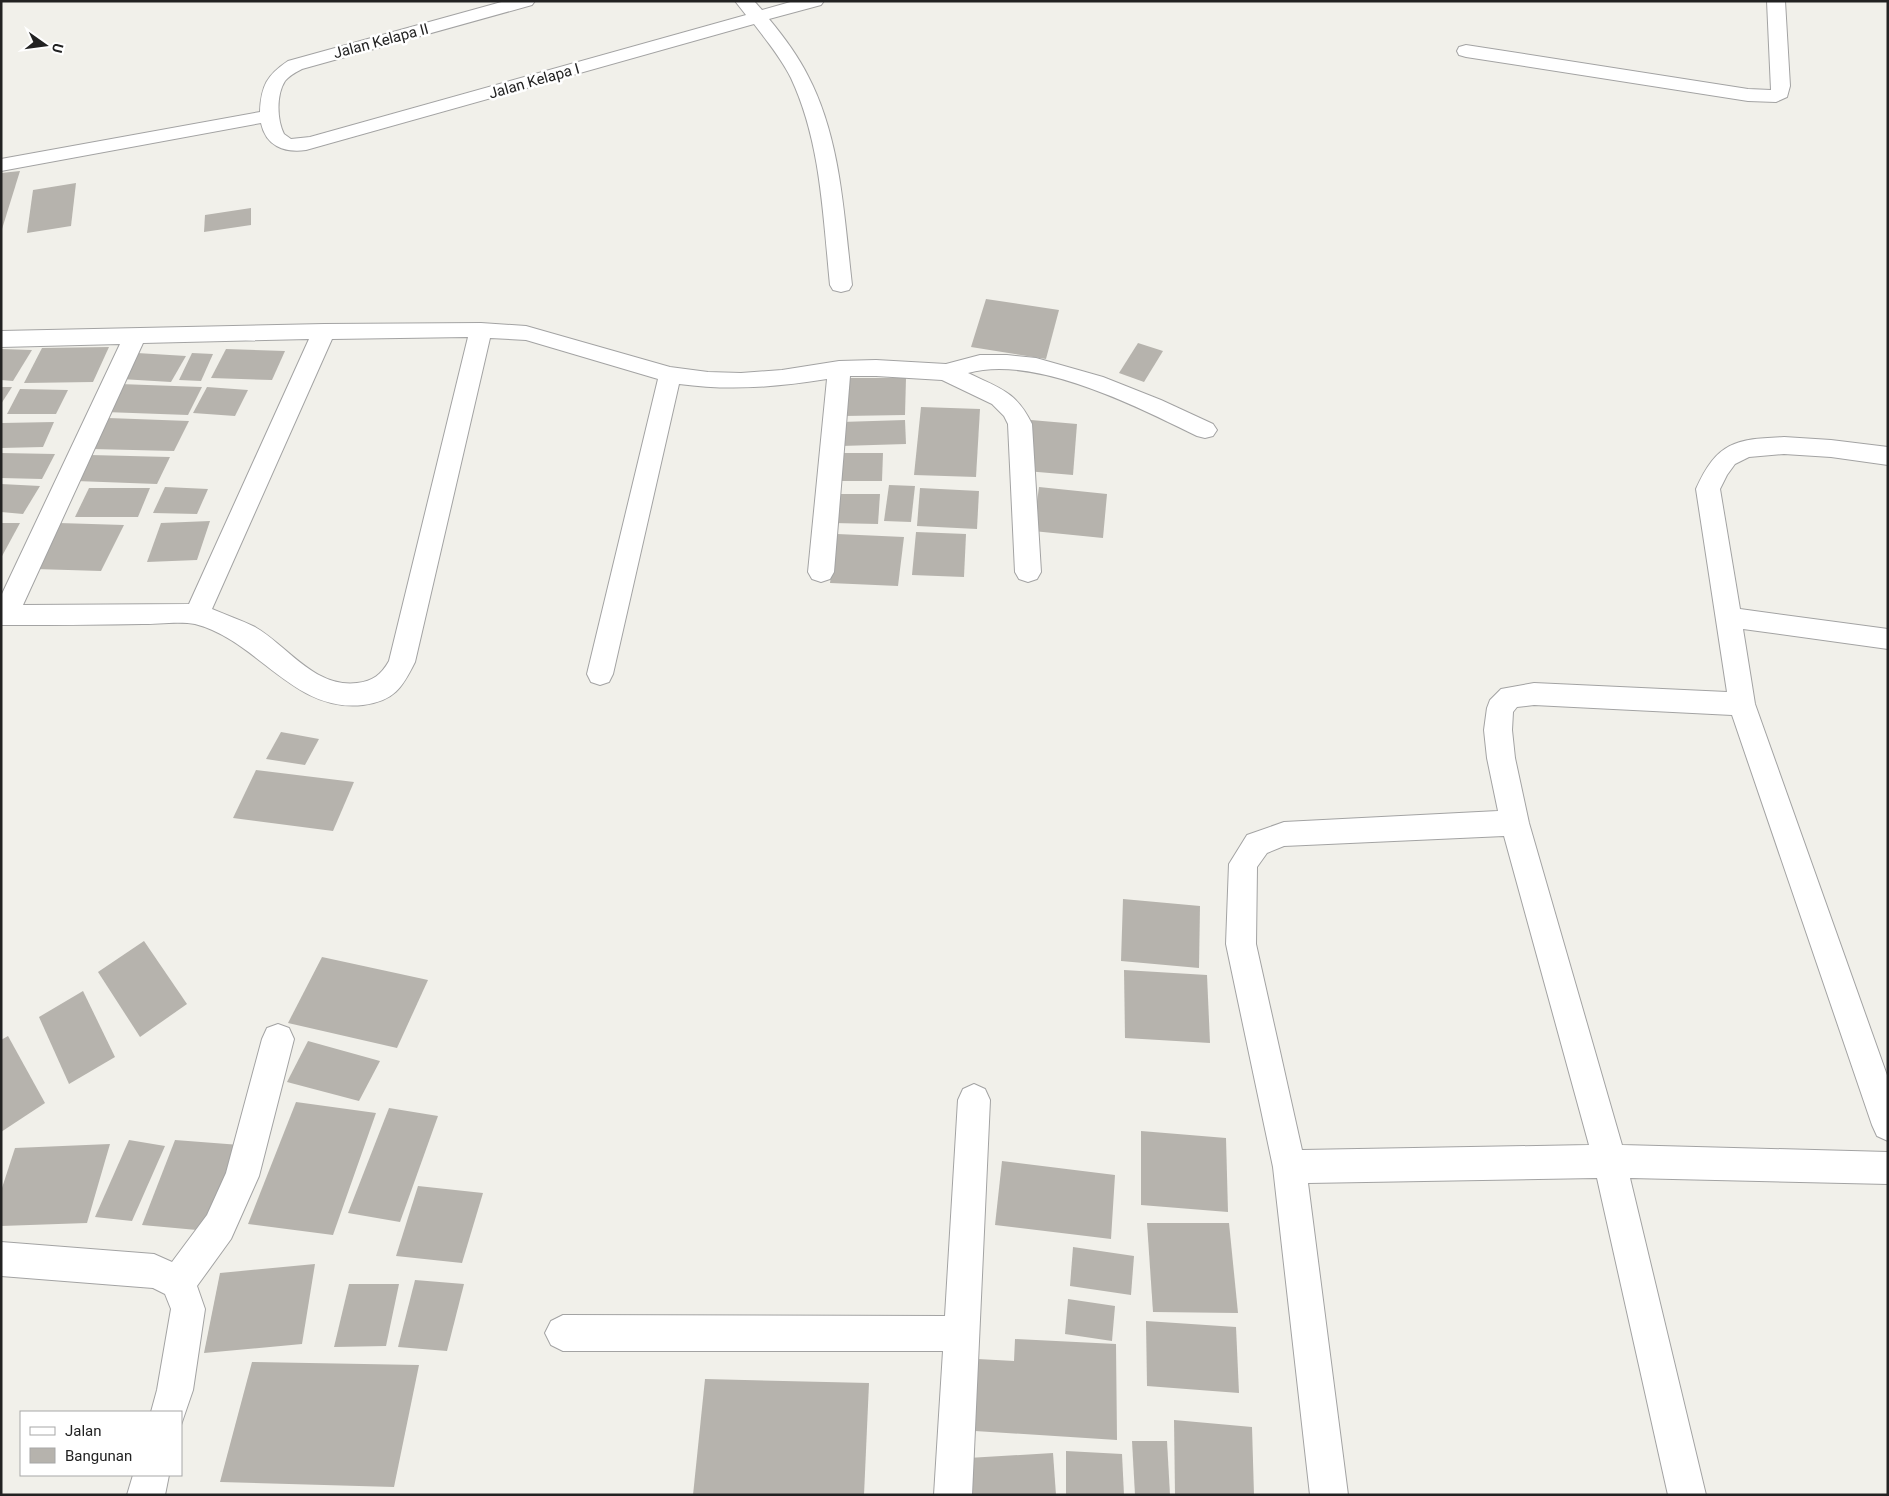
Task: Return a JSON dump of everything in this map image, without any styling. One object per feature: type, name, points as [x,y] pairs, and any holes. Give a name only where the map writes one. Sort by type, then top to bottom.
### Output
[{"type":"street","name":"Jalan Kelapa II","points":[[269,116],[270,92],[277,79],[295,65],[526,1]]},
{"type":"street","points":[[744,1],[783,50],[799,77],[823,145],[826,154],[841,285]]},
{"type":"street","name":"Jalan Kelapa I","points":[[269,116],[276,137],[280,142],[300,144],[346,134],[815,1]]},
{"type":"street","points":[[1466,51],[1748,95],[1776,96],[1780,93],[1781,86],[1774,2]]},
{"type":"street","points":[[1,165],[269,116]]},
{"type":"street","points":[[135,336],[3,615],[197,614],[246,635],[298,676],[320,689],[351,695],[376,692],[392,680],[402,662],[481,330]]},
{"type":"street","points":[[1,339],[324,331],[481,330],[526,333],[670,375],[708,380],[741,381],[782,378],[839,369],[876,368],[946,372],[973,383],[1000,398],[1014,412],[1020,424],[1028,572]]},
{"type":"street","points":[[197,614],[324,331]]},
{"type":"street","points":[[946,372],[978,363],[1000,362],[1037,366],[1088,380],[1134,397],[1205,430]]},
{"type":"street","points":[[821,572],[839,369]]},
{"type":"street","points":[[600,674],[670,375]]},
{"type":"street","points":[[1888,456],[1794,445],[1759,446],[1732,454],[1718,467],[1708,489],[1742,704],[1888,1125]]},
{"type":"street","points":[[1727,617],[1888,639]]},
{"type":"street","points":[[1687,1495],[1610,1161],[1515,823],[1501,758],[1498,730],[1500,708],[1510,696],[1534,694],[1742,704]]},
{"type":"street","points":[[1329,1495],[1289,1167],[1241,944],[1243,864],[1257,844],[1284,834],[1515,823]]},
{"type":"street","points":[[178,1282],[219,1227],[242,1176],[278,1039]]},
{"type":"street","points":[[953,1495],[974,1100]]},
{"type":"street","points":[[1289,1167],[1610,1161],[1888,1168]]},
{"type":"street","points":[[1,1259],[154,1271],[178,1282],[188,1309],[175,1390],[169,1411]]},
{"type":"street","points":[[563,1333],[962,1334]]},
{"type":"street","points":[[146,1495],[151,1476]]},
{"type":"building","points":[[20,171],[2,229],[1,229],[1,173]]},
{"type":"building","points":[[76,183],[71,226],[27,233],[33,190]]},
{"type":"building","points":[[251,208],[251,225],[204,232],[205,215]]},
{"type":"building","points":[[986,299],[1059,310],[1046,359],[971,347]]},
{"type":"building","points":[[1138,343],[1163,351],[1144,382],[1119,373]]},
{"type":"building","points":[[109,347],[93,382],[24,383],[42,348]]},
{"type":"building","points":[[1,349],[32,350],[13,381],[1,380]]},
{"type":"building","points":[[226,349],[285,351],[272,380],[211,378]]},
{"type":"building","points":[[137,353],[186,356],[171,382],[121,379]]},
{"type":"building","points":[[192,353],[213,354],[201,381],[179,380]]},
{"type":"building","points":[[846,378],[906,378],[905,415],[844,416]]},
{"type":"building","points":[[120,384],[202,387],[188,415],[105,412]]},
{"type":"building","points":[[1,387],[12,387],[1,404]]},
{"type":"building","points":[[207,387],[248,390],[235,416],[193,413]]},
{"type":"building","points":[[20,389],[68,390],[56,414],[7,414]]},
{"type":"building","points":[[921,407],[980,409],[976,477],[914,475]]},
{"type":"building","points":[[108,418],[189,421],[174,451],[92,449]]},
{"type":"building","points":[[905,420],[906,444],[841,446],[841,422]]},
{"type":"building","points":[[1031,420],[1077,424],[1073,475],[1026,471]]},
{"type":"building","points":[[54,422],[43,447],[1,448],[2,423]]},
{"type":"building","points":[[1,453],[55,454],[42,479],[1,478]]},
{"type":"building","points":[[837,453],[883,453],[882,481],[835,481]]},
{"type":"building","points":[[90,455],[170,457],[157,484],[76,481]]},
{"type":"building","points":[[1,484],[40,486],[23,514],[1,512]]},
{"type":"building","points":[[889,485],[915,486],[911,522],[884,521]]},
{"type":"building","points":[[165,487],[208,489],[197,514],[153,513]]},
{"type":"building","points":[[1039,487],[1107,494],[1103,538],[1033,531]]},
{"type":"building","points":[[89,488],[150,488],[138,517],[75,517]]},
{"type":"building","points":[[920,488],[979,491],[977,529],[917,526]]},
{"type":"building","points":[[835,494],[880,494],[878,524],[833,523]]},
{"type":"building","points":[[210,521],[197,560],[147,562],[161,523]]},
{"type":"building","points":[[1,523],[20,523],[1,558]]},
{"type":"building","points":[[59,523],[124,525],[101,571],[35,569]]},
{"type":"building","points":[[916,532],[966,534],[964,577],[912,575]]},
{"type":"building","points":[[837,534],[904,537],[898,586],[830,583]]},
{"type":"building","points":[[281,732],[319,739],[305,765],[266,759]]},
{"type":"building","points":[[256,770],[354,782],[333,831],[233,818]]},
{"type":"building","points":[[1123,899],[1200,906],[1199,968],[1121,961]]},
{"type":"building","points":[[144,941],[187,1004],[140,1037],[98,972]]},
{"type":"building","points":[[322,957],[428,980],[397,1048],[288,1023]]},
{"type":"building","points":[[1124,970],[1207,975],[1210,1043],[1125,1038]]},
{"type":"building","points":[[83,991],[115,1057],[69,1084],[39,1017]]},
{"type":"building","points":[[8,1036],[45,1103],[1,1132],[1,1040]]},
{"type":"building","points":[[308,1041],[380,1061],[359,1101],[287,1082]]},
{"type":"building","points":[[296,1102],[376,1113],[333,1235],[248,1224]]},
{"type":"building","points":[[389,1108],[438,1116],[400,1222],[348,1213]]},
{"type":"building","points":[[1141,1131],[1226,1138],[1228,1212],[1141,1205]]},
{"type":"building","points":[[129,1140],[165,1146],[132,1221],[95,1217]]},
{"type":"building","points":[[175,1140],[240,1145],[208,1231],[142,1225]]},
{"type":"building","points":[[110,1144],[87,1223],[1,1226],[1,1191],[15,1148]]},
{"type":"building","points":[[1002,1161],[1115,1175],[1111,1239],[995,1225]]},
{"type":"building","points":[[418,1186],[483,1193],[462,1263],[396,1256]]},
{"type":"building","points":[[1147,1223],[1229,1223],[1238,1313],[1153,1312]]},
{"type":"building","points":[[1073,1247],[1134,1256],[1131,1295],[1070,1286]]},
{"type":"building","points":[[315,1264],[302,1344],[204,1353],[220,1273]]},
{"type":"building","points":[[415,1280],[464,1284],[447,1351],[398,1347]]},
{"type":"building","points":[[349,1284],[399,1284],[386,1346],[334,1347]]},
{"type":"building","points":[[1068,1299],[1115,1306],[1112,1341],[1065,1334]]},
{"type":"building","points":[[1146,1321],[1236,1327],[1239,1393],[1147,1386]]},
{"type":"building","points":[[1015,1339],[1116,1344],[1117,1440],[975,1431],[978,1359],[1014,1361]]},
{"type":"building","points":[[252,1362],[419,1365],[394,1487],[220,1482]]},
{"type":"building","points":[[705,1379],[869,1383],[864,1495],[693,1495]]},
{"type":"building","points":[[1174,1420],[1252,1427],[1254,1495],[1175,1495]]},
{"type":"building","points":[[1132,1441],[1167,1441],[1170,1495],[1135,1495]]},
{"type":"building","points":[[1066,1451],[1122,1454],[1124,1495],[1066,1495]]},
{"type":"building","points":[[1053,1453],[1056,1495],[971,1495],[968,1458]]}]
